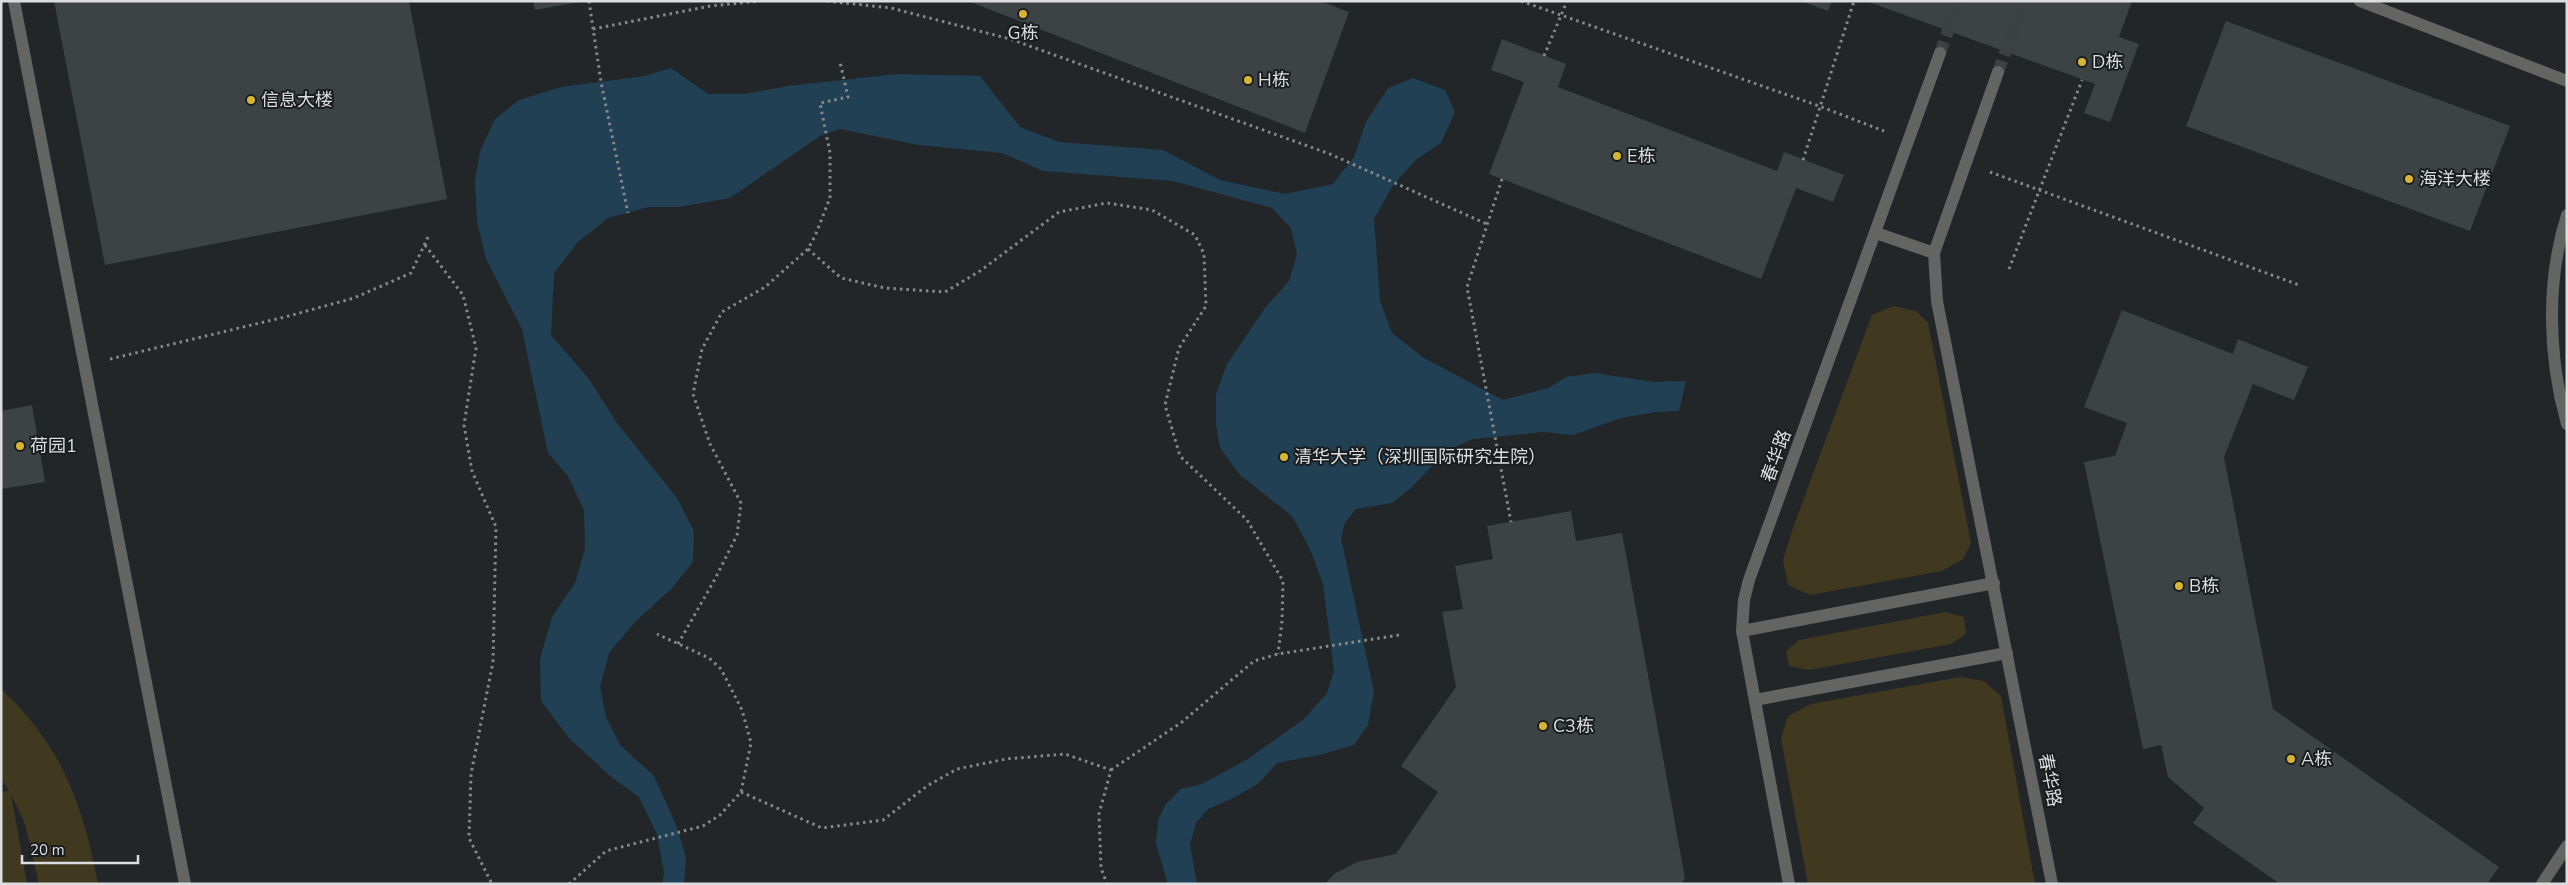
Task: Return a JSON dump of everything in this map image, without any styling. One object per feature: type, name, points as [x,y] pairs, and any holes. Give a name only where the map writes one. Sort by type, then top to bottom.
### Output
[{"type":"street","points":[[14,1],[185,884]]},
{"type":"street","points":[[2360,1],[2567,81]]},
{"type":"street","name":"春华路","points":[[1789,884],[1742,631],[1744,600],[1749,580],[1940,53]]},
{"type":"street","name":"春华路","points":[[1998,72],[1934,253],[1936,301],[1994,583],[2052,884]]},
{"type":"street","points":[[2567,214],[2556,268],[2552,316],[2554,359],[2567,424]]},
{"type":"street","points":[[1876,233],[1934,253]]},
{"type":"street","points":[[1742,631],[1994,583]]},
{"type":"street","points":[[1755,700],[2007,653]]},
{"type":"street","points":[[2542,884],[2567,846]]},
{"type":"path","points":[[589,1],[601,82],[628,212]]},
{"type":"path","points":[[593,30],[710,6],[760,1]]},
{"type":"path","points":[[827,1],[891,8],[1010,39],[1330,154],[1488,225]]},
{"type":"path","points":[[1544,56],[1567,1]]},
{"type":"path","points":[[1803,160],[1854,1]]},
{"type":"path","points":[[678,644],[715,580],[737,535],[741,503],[710,444],[694,394],[702,349],[722,312],[765,287],[808,250],[830,198],[830,153],[820,103],[848,97],[840,62]]},
{"type":"path","points":[[2009,270],[2082,80]]},
{"type":"path","points":[[1502,180],[1466,287],[1511,522]]},
{"type":"path","points":[[808,250],[841,278],[885,288],[945,292],[980,271],[1060,212],[1107,203],[1152,210],[1195,235],[1204,254],[1206,306],[1180,348],[1165,405],[1180,456],[1248,520],[1283,581],[1282,622],[1278,654]]},
{"type":"path","points":[[85,365],[286,318],[354,298],[411,273],[428,237]]},
{"type":"path","points":[[425,245],[463,295],[476,348],[464,425],[472,471],[496,526],[493,662],[471,774],[469,838],[492,884]]},
{"type":"path","points":[[569,884],[606,851],[703,826],[720,815],[741,792],[751,743],[742,710],[721,669],[709,658],[657,634]]},
{"type":"path","points":[[1107,884],[1101,868],[1099,814],[1111,770],[1182,722],[1254,660],[1278,654],[1399,635]]},
{"type":"path","points":[[741,792],[822,828],[883,820],[927,786],[957,769],[1006,759],[1064,754],[1111,770]]},
{"type":"shaded area","points":[[1894,306],[1916,311],[1928,323],[1971,543],[1963,559],[1942,571],[1810,595],[1788,585],[1783,560],[1794,525],[1872,315]]},
{"type":"shaded area","points":[[1945,612],[1964,617],[1966,634],[1951,644],[1809,670],[1789,666],[1786,651],[1799,640]]},
{"type":"shaded area","points":[[1960,677],[1984,681],[2001,696],[2035,884],[1808,884],[1781,738],[1788,716],[1811,704]]},
{"type":"shaded area","points":[[1,689],[40,732],[67,778],[85,828],[98,884],[39,884],[25,824],[11,794],[27,884],[1,884],[1,792],[9,791],[1,779]]},
{"type":"water","points":[[671,68],[708,94],[744,94],[788,86],[897,74],[980,76],[1020,127],[1059,142],[1163,150],[1220,180],[1285,194],[1333,184],[1354,157],[1366,122],[1388,88],[1413,78],[1445,90],[1455,112],[1441,143],[1417,159],[1393,185],[1374,219],[1380,301],[1392,333],[1424,358],[1503,400],[1548,388],[1566,377],[1594,373],[1655,382],[1686,381],[1679,411],[1656,412],[1621,418],[1573,435],[1543,432],[1473,439],[1446,451],[1411,488],[1392,503],[1356,509],[1345,523],[1341,538],[1374,692],[1368,725],[1354,745],[1319,755],[1277,763],[1258,784],[1208,809],[1196,823],[1190,844],[1197,884],[1168,884],[1156,843],[1158,820],[1166,804],[1181,789],[1202,784],[1248,759],[1304,719],[1327,693],[1334,671],[1323,584],[1310,549],[1292,516],[1240,475],[1220,448],[1216,425],[1216,394],[1227,364],[1265,308],[1289,281],[1297,254],[1291,228],[1272,208],[1173,181],[1043,171],[1002,153],[919,145],[840,129],[820,136],[730,198],[679,207],[648,207],[608,218],[578,242],[554,273],[551,335],[589,379],[617,423],[677,498],[694,531],[693,562],[672,588],[634,623],[609,653],[600,687],[606,717],[620,745],[654,776],[676,825],[686,857],[684,884],[662,884],[664,873],[657,834],[639,797],[609,775],[570,739],[541,701],[540,659],[552,617],[575,583],[585,549],[584,510],[568,476],[548,453],[522,329],[486,259],[477,221],[475,181],[480,151],[495,119],[519,100],[561,87],[645,76]]},
{"type":"building","name":"信息大楼","points":[[54,1],[409,1],[447,199],[105,265]]},
{"type":"building","points":[[533,1],[580,1],[580,2],[535,10]]},
{"type":"building","name":"H栋","points":[[968,1],[1320,1],[1349,12],[1305,133]]},
{"type":"building","points":[[1807,1],[1832,1],[1828,11],[1806,3]]},
{"type":"building","name":"D栋","points":[[1866,1],[2132,1],[2119,37],[2139,44],[2110,122],[2084,113],[2095,84]]},
{"type":"building","name":"海洋大楼","points":[[2226,21],[2510,126],[2470,231],[2186,126]]},
{"type":"building","name":"E栋","points":[[1502,39],[1566,64],[1558,87],[1777,171],[1784,152],[1844,175],[1833,202],[1796,188],[1761,279],[1489,174],[1524,82],[1491,70]]},
{"type":"building","name":"B栋","points":[[2122,310],[2233,354],[2238,339],[2308,367],[2294,400],[2253,384],[2224,457],[2273,709],[2499,867],[2487,884],[2280,884],[2193,823],[2204,808],[2168,777],[2161,745],[2143,749],[2084,462],[2115,456],[2127,423],[2084,407]]},
{"type":"building","name":"荷园1","points":[[32,405],[45,482],[1,489],[1,411]]},
{"type":"building","name":"C3栋","points":[[1571,511],[1576,541],[1622,533],[1685,878],[1681,884],[1325,884],[1334,874],[1357,862],[1396,854],[1438,792],[1401,766],[1456,687],[1442,612],[1463,609],[1455,566],[1493,559],[1487,526]]},
{"type":"tunnel","points":[[1940,53],[1959,1]]},
{"type":"tunnel","points":[[1998,72],[2024,1]]},
{"type":"place","name":"G栋","points":[[1023,14]]},
{"type":"place","name":"D栋","points":[[2082,62]]},
{"type":"place","name":"H栋","points":[[1248,80]]},
{"type":"place","name":"信息大楼","points":[[251,100]]},
{"type":"place","name":"E栋","points":[[1617,156]]},
{"type":"place","name":"海洋大楼","points":[[2409,179]]},
{"type":"place","name":"荷园1","points":[[20,446]]},
{"type":"place","name":"清华大学（深圳国际研究生院）","points":[[1284,457]]},
{"type":"place","name":"B栋","points":[[2179,586]]},
{"type":"place","name":"C3栋","points":[[1543,726]]},
{"type":"place","name":"A栋","points":[[2291,759]]}]
